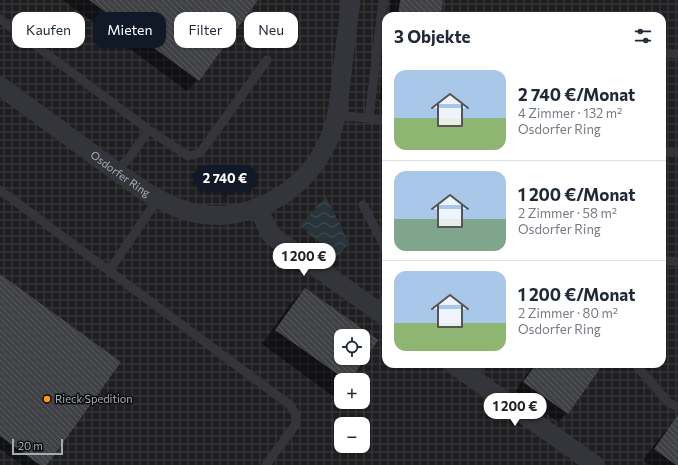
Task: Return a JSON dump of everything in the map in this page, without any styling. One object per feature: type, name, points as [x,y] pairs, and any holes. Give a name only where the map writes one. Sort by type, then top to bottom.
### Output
[{"type":"street","name":"Osdorfer Ring","points":[[0,86],[157,200],[191,212],[208,214],[225,215],[258,208],[284,195],[308,173],[320,157],[330,136],[336,115],[350,0]]},
{"type":"street","points":[[258,208],[271,235],[382,307]]},
{"type":"street","points":[[467,368],[477,371],[595,465]]},
{"type":"lane","points":[[369,118],[383,0]]},
{"type":"lane","points":[[0,19],[149,130],[188,156],[200,153],[267,60]]},
{"type":"lane","points":[[666,52],[678,54]]},
{"type":"lane","points":[[336,115],[382,120]]},
{"type":"lane","points":[[116,171],[129,158],[149,130]]},
{"type":"lane","points":[[666,152],[678,153]]},
{"type":"lane","points":[[0,190],[290,405],[296,415],[296,424],[266,465]]},
{"type":"lane","points":[[109,271],[157,200]]},
{"type":"lane","points":[[363,205],[382,241]]},
{"type":"lane","points":[[666,260],[678,262]]},
{"type":"lane","points":[[639,368],[669,403],[678,406]]},
{"type":"shaded area","points":[[0,0],[678,0],[678,465],[0,465]]},
{"type":"water","points":[[326,197],[349,243],[336,258],[300,225]]},
{"type":"building","points":[[89,0],[258,0],[249,12],[244,12],[244,19],[236,30],[236,12],[174,12],[174,48],[223,48],[199,81],[154,48],[166,48],[166,12],[105,12]]},
{"type":"building","points":[[400,0],[443,0],[442,12],[398,12]]},
{"type":"building","name":"Rieck Spedition","points":[[0,274],[121,362],[47,465],[40,465],[0,436]]},
{"type":"building","points":[[305,288],[363,329],[334,329],[334,365],[360,365],[355,373],[336,373],[275,330]]},
{"type":"building","points":[[370,334],[378,340],[370,351]]},
{"type":"building","points":[[533,368],[600,368],[568,414],[523,382]]},
{"type":"building","points":[[678,415],[678,465],[676,465],[654,449]]},
{"type":"place","name":"Rieck Spedition","points":[[47,399]]}]
